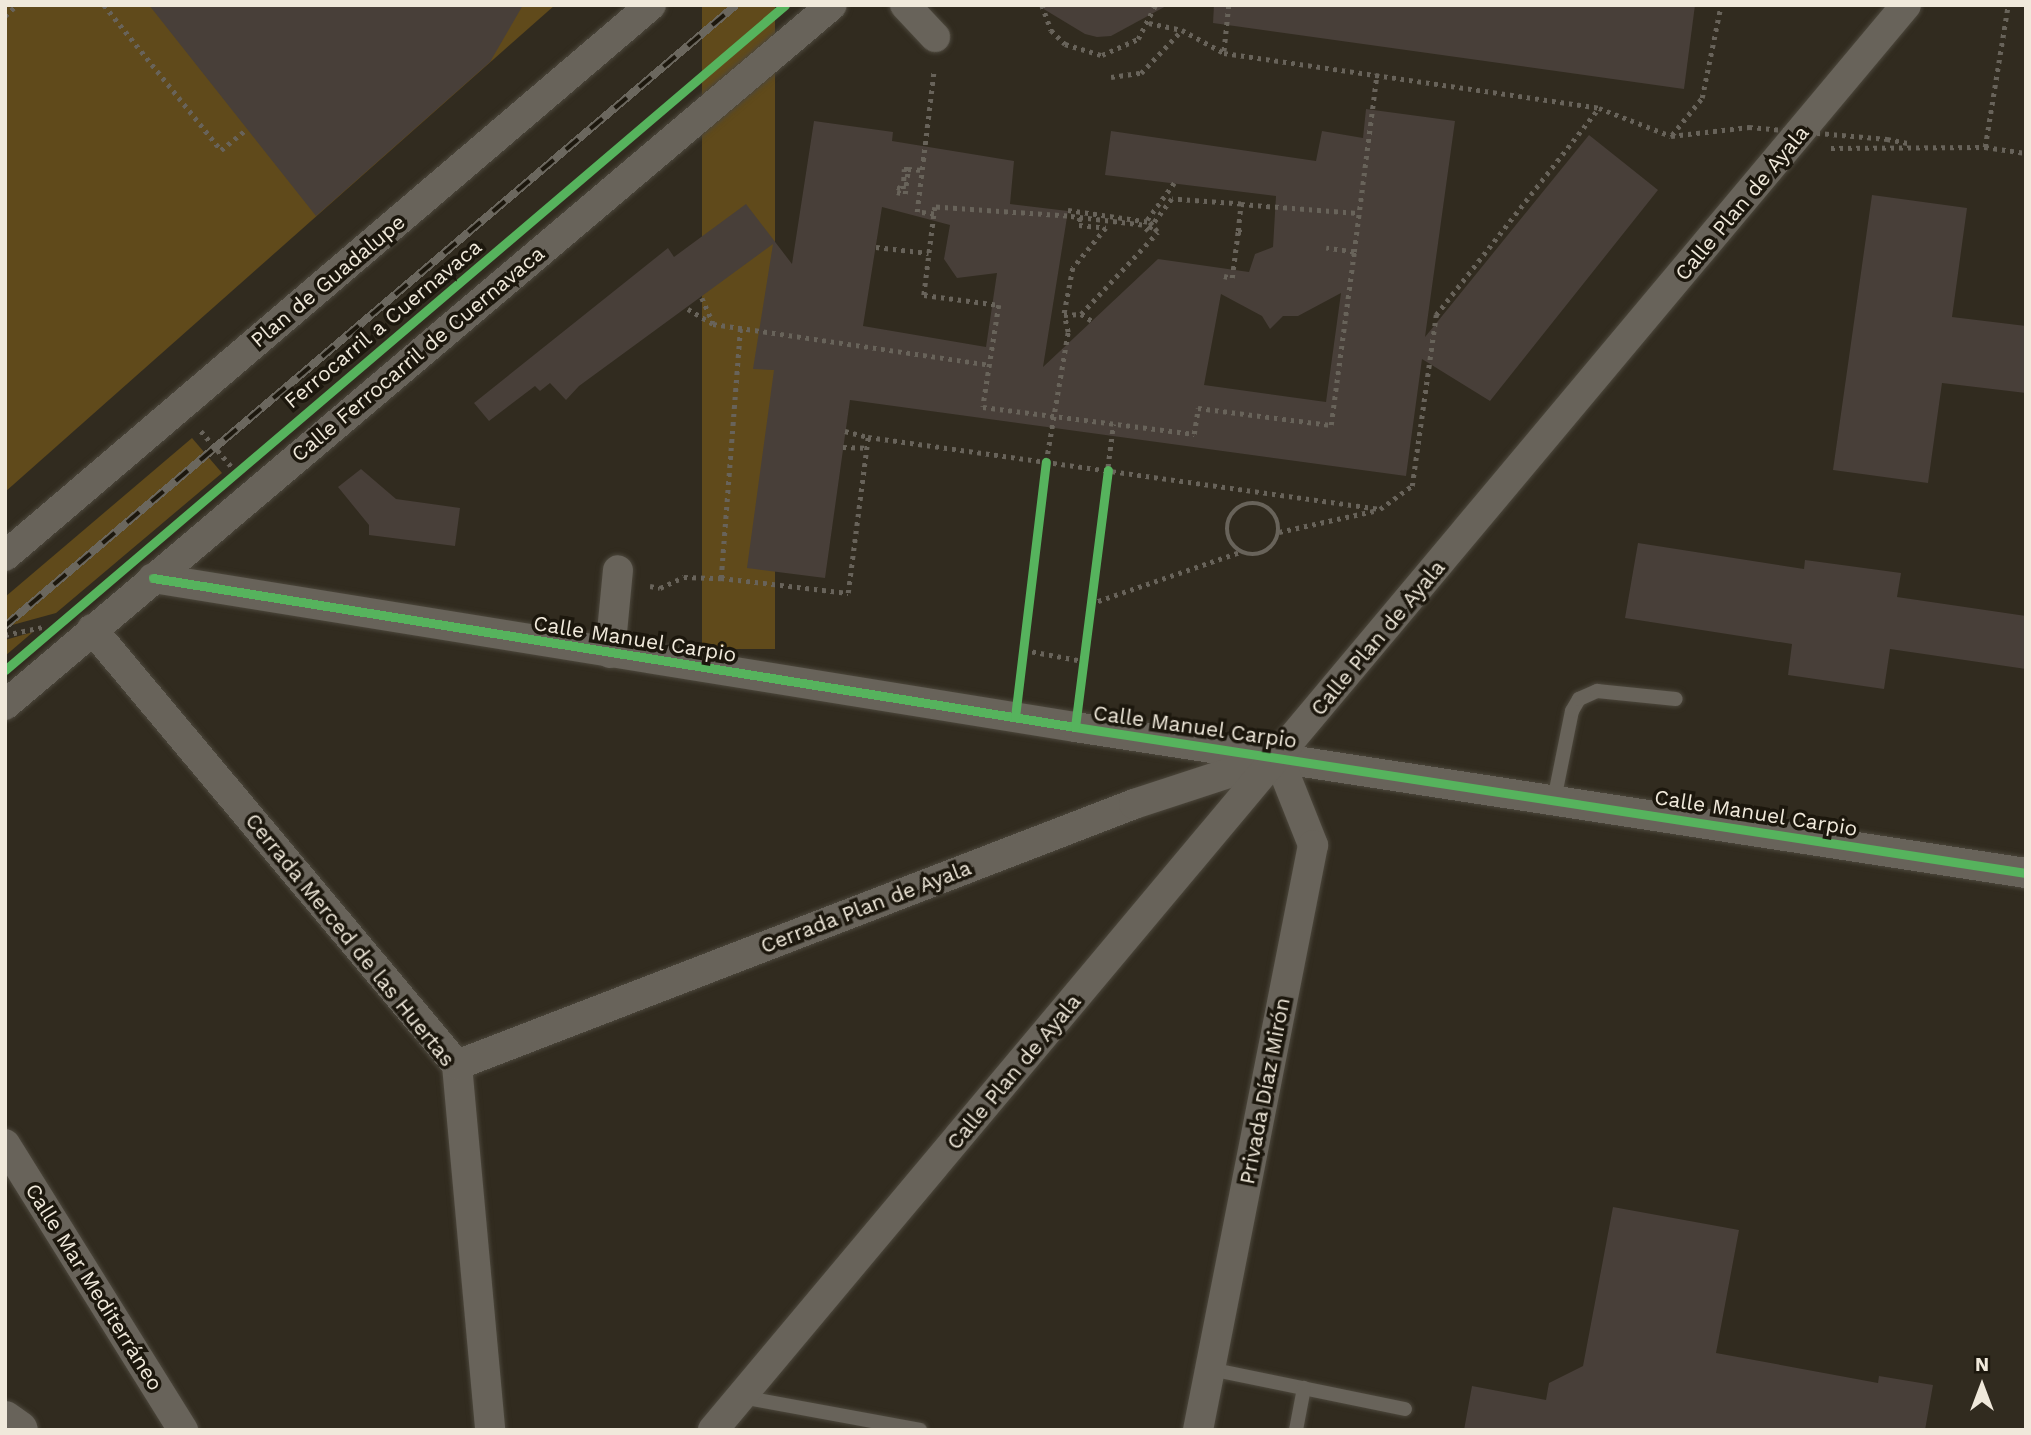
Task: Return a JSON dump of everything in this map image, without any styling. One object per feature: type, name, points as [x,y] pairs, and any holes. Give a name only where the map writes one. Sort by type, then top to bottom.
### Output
[{"type":"main road","points":[[5,1420],[19,1430]]},
{"type":"street","name":"Plan de Guadalupe","points":[[5,556],[651,5]]},
{"type":"street","name":"Calle Ferrocarril de Cuernavaca","points":[[5,705],[832,5]]},
{"type":"street","points":[[905,5],[935,51]]},
{"type":"street","name":"Calle Plan de Ayala","points":[[713,1430],[1906,5]]},
{"type":"street","points":[[610,653],[617,576]]},
{"type":"street","name":"Calle Manuel Carpio","points":[[153,578],[1074,727],[2026,873]]},
{"type":"street","name":"Cerrada Merced de las Huertas","points":[[93,629],[457,1065],[490,1430]]},
{"type":"street","name":"Cerrada Plan de Ayala","points":[[457,1065],[1134,804],[1278,757]]},
{"type":"street","name":"Privada Díaz Mirón","points":[[1198,1430],[1313,845],[1278,757]]},
{"type":"street","name":"Calle Mar Mediterráneo","points":[[5,1144],[183,1430]]},
{"type":"lane","points":[[1554,800],[1572,711],[1579,699],[1597,691],[1676,699]]},
{"type":"lane","points":[[1210,1369],[1405,1409]]},
{"type":"lane","points":[[1296,1430],[1304,1388]]},
{"type":"lane","points":[[741,1397],[920,1430]]},
{"type":"path","points":[[5,16],[17,5]]},
{"type":"path","points":[[104,5],[221,150],[247,129]]},
{"type":"path","points":[[1042,5],[1051,30],[1083,52],[1102,55],[1121,50],[1149,23],[1155,5]]},
{"type":"path","points":[[1224,52],[1229,5]]},
{"type":"path","points":[[1671,136],[1702,99],[1721,5]]},
{"type":"path","points":[[1985,147],[2008,5]]},
{"type":"path","points":[[1149,23],[1182,30],[1224,52],[1599,108],[1671,136],[1749,127],[1887,139],[1920,146]]},
{"type":"path","points":[[1111,77],[1141,73],[1182,30]]},
{"type":"path","points":[[934,215],[918,212],[935,51]]},
{"type":"path","points":[[1358,213],[1172,199],[1149,231],[1142,225],[1080,218],[935,207],[924,295],[999,305],[983,407],[1194,434],[1198,408],[1331,425],[1377,73]]},
{"type":"path","points":[[1090,604],[1240,552],[1265,553],[1279,532],[1380,509],[1412,486],[1436,315],[1599,108]]},
{"type":"path","points":[[1787,148],[1985,147],[2026,153]]},
{"type":"path","points":[[922,159],[929,159]]},
{"type":"path","points":[[897,190],[905,194],[908,169],[923,170]]},
{"type":"path","points":[[1148,221],[1174,183]]},
{"type":"path","points":[[1224,276],[1232,278],[1242,232],[1241,204]]},
{"type":"path","points":[[1068,210],[1148,221],[1158,232],[1082,314]]},
{"type":"path","points":[[1016,717],[1046,462],[1068,332],[1064,315],[1073,268],[1106,228],[1079,225],[1080,218]]},
{"type":"path","points":[[876,247],[929,253]]},
{"type":"path","points":[[1326,248],[1354,252]]},
{"type":"path","points":[[702,298],[713,324]]},
{"type":"path","points":[[688,309],[713,324],[990,365]]},
{"type":"path","points":[[1064,315],[1082,314],[1092,321]]},
{"type":"path","points":[[721,578],[740,329]]},
{"type":"path","points":[[1074,727],[1113,424]]},
{"type":"path","points":[[198,427],[232,467]]},
{"type":"path","points":[[845,431],[868,437],[1380,509]]},
{"type":"path","points":[[617,576],[660,588],[684,577],[721,578],[848,593],[868,437]]},
{"type":"path","points":[[843,447],[866,448]]},
{"type":"path","points":[[226,480],[247,462]]},
{"type":"path","points":[[1240,552],[1226,530],[1238,507],[1263,505],[1276,516],[1279,532]]},
{"type":"path","points":[[37,642],[58,624]]},
{"type":"path","points":[[5,635],[44,627]]},
{"type":"path","points":[[1024,650],[1083,660]]},
{"type":"shaded area","points":[[5,5],[555,5],[5,492]]},
{"type":"shaded area","points":[[702,5],[775,5],[775,649],[702,649]]},
{"type":"shaded area","points":[[192,438],[222,473],[56,613],[5,627],[5,597]]},
{"type":"shaded area","points":[[33,632],[5,656],[5,640]]},
{"type":"building","points":[[149,5],[523,5],[490,62],[316,216]]},
{"type":"building","points":[[1037,5],[1168,5],[1111,36],[1097,37],[1085,34]]},
{"type":"building","points":[[1214,5],[1695,5],[1684,89],[1213,23]]},
{"type":"building","points":[[1366,109],[1455,121],[1425,337],[1589,135],[1658,190],[1490,401],[1422,359],[1406,476],[850,400],[825,578],[747,568],[774,370],[753,369],[773,244],[579,386],[566,400],[550,383],[540,391],[535,386],[489,421],[474,403],[668,248],[674,257],[746,204],[792,264],[814,121],[893,132],[892,141],[1014,161],[1010,204],[1068,211],[1043,367],[1158,259],[1249,272],[1255,254],[1273,247],[1276,196],[1105,175],[1111,131],[1316,161],[1322,131],[1363,138]],"holes":[[[882,207],[950,225],[944,259],[957,278],[997,273],[986,347],[863,326]],[[1341,293],[1326,402],[1204,385],[1221,294],[1262,316],[1270,329],[1283,316],[1298,316]]]},
{"type":"building","points":[[1872,195],[1967,208],[1952,317],[2026,326],[2026,393],[1942,383],[1928,483],[1833,470]]},
{"type":"building","points":[[361,469],[396,499],[460,508],[455,546],[369,535],[369,525],[338,487]]},
{"type":"building","points":[[1638,543],[1804,569],[1805,560],[1901,573],[1897,597],[2026,616],[2026,669],[1890,649],[1884,689],[1788,675],[1792,644],[1625,618]]},
{"type":"building","points":[[1613,1207],[1739,1230],[1716,1353],[1878,1383],[1879,1376],[1933,1385],[1925,1430],[1464,1430],[1472,1386],[1546,1400],[1549,1383],[1583,1366]]},
{"type":"railway","points":[[5,626],[736,5]]},
{"type":"cycle path","name":"Ferrocarril a Cuernavaca","points":[[5,670],[785,5]]},
{"type":"cycle path","points":[[1015,717],[1046,462]]},
{"type":"cycle path","points":[[1075,727],[1108,470]]},
{"type":"cycle path","points":[[153,578],[1075,727],[2026,873]]}]
